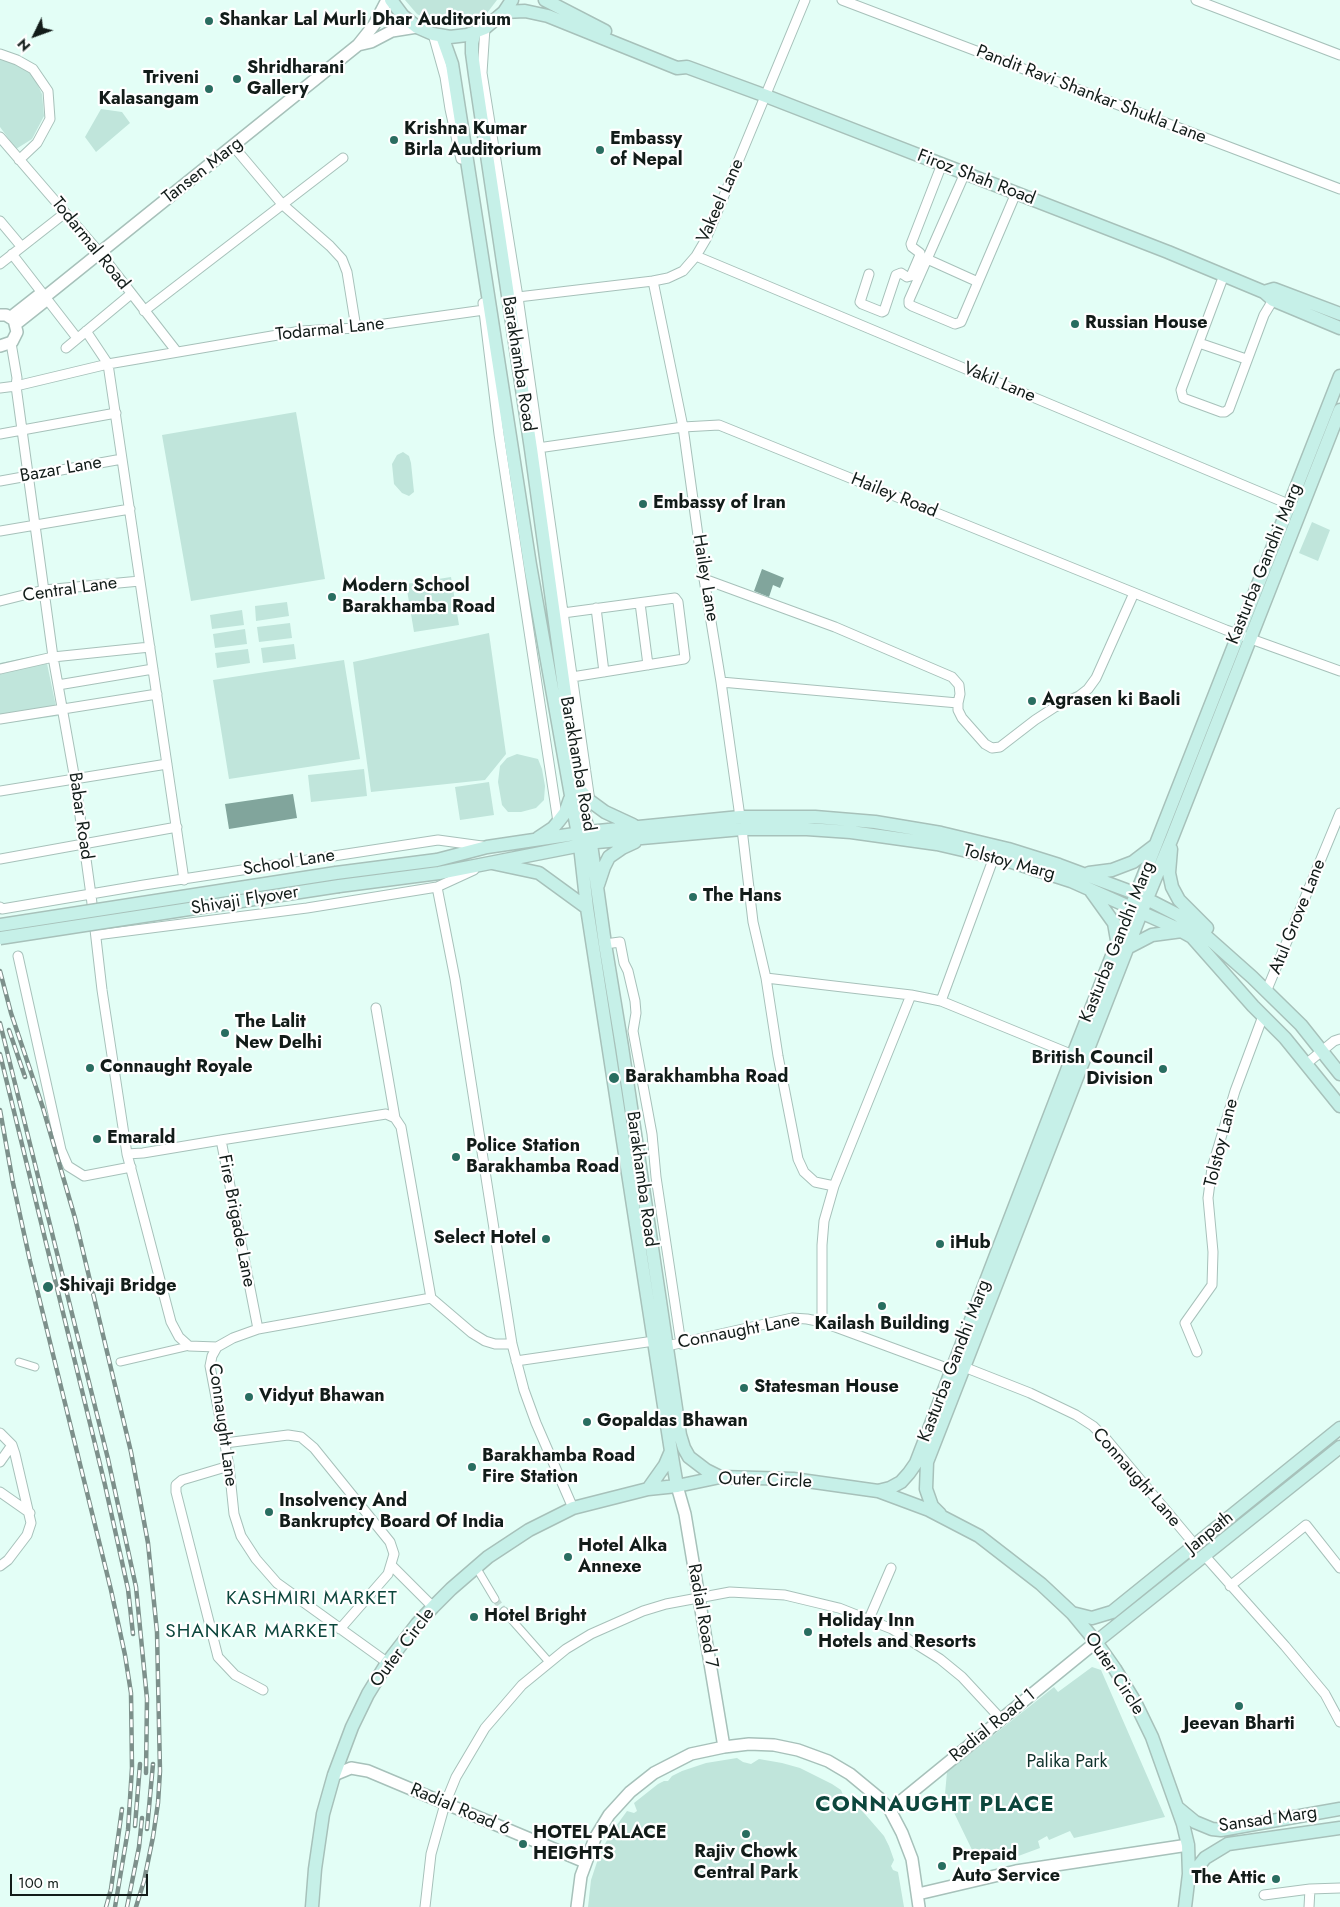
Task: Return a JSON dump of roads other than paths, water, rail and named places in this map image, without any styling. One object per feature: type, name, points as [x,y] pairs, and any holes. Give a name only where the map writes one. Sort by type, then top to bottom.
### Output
[{"type":"main road","points":[[391,0],[403,16],[417,27],[437,35],[459,36],[480,30],[504,12],[512,0]]},
{"type":"main road","name":"Firoz Shah Road","points":[[545,0],[605,31],[681,61],[687,67],[942,164],[1224,275],[1340,328]]},
{"type":"main road","name":"Firoz Shah Road","points":[[504,12],[525,11],[543,14],[677,68],[687,67]]},
{"type":"main road","name":"Barakhamba Road","points":[[480,30],[472,53],[474,75],[535,448],[574,792]]},
{"type":"main road","name":"Barakhamba Road","points":[[437,35],[452,64],[507,455],[574,792],[597,889],[684,1448],[689,1457],[706,1470],[720,1477]]},
{"type":"main road","name":"Firoz Shah Road","points":[[1268,296],[1274,289],[1340,314]]},
{"type":"main road","name":"Kasturba Gandhi Marg","points":[[1331,429],[1340,376]]},
{"type":"main road","name":"Kasturba Gandhi Marg","points":[[1142,896],[1156,844],[1237,634],[1340,410]]},
{"type":"main road","name":"Kasturba Gandhi Marg","points":[[878,1491],[896,1485],[913,1468],[958,1368],[1122,944],[1142,896],[1172,838],[1251,639],[1295,507]]},
{"type":"main road","points":[[531,842],[553,828],[565,813],[574,792],[640,833],[609,857],[597,889]]},
{"type":"main road","name":"Tolstoy Marg","points":[[584,839],[804,816],[875,822],[941,833],[1008,849],[1081,873],[1142,896],[1169,910],[1198,929],[1252,977],[1301,1025],[1340,1074]]},
{"type":"main road","name":"Tolstoy Marg","points":[[741,823],[870,834],[937,844],[994,857],[1070,881],[1182,931],[1192,937],[1263,1016],[1286,1038],[1340,1106]]},
{"type":"main road","points":[[1172,838],[1170,873],[1172,887],[1179,900],[1235,955],[1252,977]]},
{"type":"main road","name":"Barakhamba Road","points":[[584,839],[587,908],[677,1486]]},
{"type":"main road","name":"Shivaji Flyover","points":[[0,925],[336,873],[437,860],[487,847],[584,839]]},
{"type":"main road","name":"Shivaji Flyover","points":[[0,938],[339,886],[439,873],[490,863],[584,839]]},
{"type":"main road","points":[[1081,873],[1103,872],[1122,866],[1142,857],[1156,844]]},
{"type":"main road","points":[[490,863],[537,872],[587,908]]},
{"type":"main road","points":[[1090,889],[1114,923],[1122,944],[1152,935],[1182,931]]},
{"type":"main road","name":"Kasturba Gandhi Marg","points":[[946,1518],[932,1506],[928,1498],[926,1472],[928,1462],[958,1368],[1073,1055],[1122,944]]},
{"type":"main road","name":"Janpath","points":[[1072,1613],[1092,1618],[1112,1612],[1340,1428]]},
{"type":"main road","name":"Janpath","points":[[1096,1642],[1340,1447]]},
{"type":"main road","points":[[648,1489],[665,1465],[671,1451]]},
{"type":"main road","name":"Outer Circle","points":[[312,1907],[323,1814],[334,1776],[352,1727],[368,1694],[388,1663],[417,1624],[450,1589],[488,1557],[529,1530],[573,1508],[648,1489],[677,1486],[720,1477],[793,1479],[878,1491],[904,1500],[946,1518],[979,1536],[1021,1567],[1072,1613],[1115,1669],[1135,1702],[1152,1737],[1183,1824],[1188,1845],[1189,1867],[1185,1907]]},
{"type":"main road","name":"Sansad Marg","points":[[1175,1804],[1195,1822],[1212,1829],[1228,1830],[1340,1809]]},
{"type":"main road","name":"Sansad Marg","points":[[1187,1888],[1194,1872],[1205,1858],[1230,1844],[1340,1828]]},
{"type":"main road","points":[[1228,1830],[1230,1844]]},
{"type":"street","name":"Tansen Marg","points":[[9,319],[39,295],[46,296],[358,46],[374,25],[387,0]]},
{"type":"street","name":"Vakeel Lane","points":[[518,297],[653,281],[668,278],[682,271],[696,256],[706,239],[805,0]]},
{"type":"street","name":"Pandit Ravi Shankar Shukla Lane","points":[[842,0],[1340,189]]},
{"type":"street","points":[[1196,0],[1340,55]]},
{"type":"street","name":"Tansen Marg","points":[[358,46],[371,42],[392,31],[417,27]]},
{"type":"street","points":[[480,30],[482,73],[518,297],[535,448],[563,613],[590,801]]},
{"type":"street","points":[[437,35],[446,77],[450,109],[460,152],[507,455],[558,822]]},
{"type":"street","points":[[0,54],[17,60],[33,69],[48,91],[50,119],[37,143],[19,160]]},
{"type":"street","name":"Todarmal Road","points":[[0,137],[100,253],[177,352]]},
{"type":"street","points":[[234,147],[282,204],[342,259],[347,272],[356,328]]},
{"type":"street","points":[[144,311],[342,158]]},
{"type":"street","points":[[869,274],[860,302],[882,312],[884,311],[896,275],[901,273],[907,277],[911,276],[920,255],[918,250],[912,247],[911,244],[942,164]]},
{"type":"street","points":[[965,174],[909,300],[909,304],[912,306],[955,324],[959,324],[1016,193]]},
{"type":"street","points":[[0,264],[65,213]]},
{"type":"street","points":[[0,221],[21,246]]},
{"type":"street","points":[[12,254],[77,338]]},
{"type":"street","name":"Vakil Lane","points":[[696,256],[1295,507]]},
{"type":"street","points":[[927,260],[978,282]]},
{"type":"street","points":[[1224,275],[1181,390],[1183,398],[1221,412],[1225,412],[1229,408],[1264,315],[1268,296]]},
{"type":"street","name":"Hailey Lane","points":[[653,281],[683,426],[704,579],[722,682],[753,922],[766,978],[778,1056],[798,1159],[804,1172],[815,1182],[834,1186]]},
{"type":"street","points":[[66,348],[131,294]]},
{"type":"street","name":"Todarmal Lane","points":[[0,388],[16,386],[108,364],[301,331],[356,328],[484,310]]},
{"type":"street","points":[[5,345],[16,338],[17,332],[9,319]]},
{"type":"street","points":[[86,331],[108,364],[184,880]]},
{"type":"street","points":[[1199,343],[1246,359]]},
{"type":"street","name":"Babar Road","points":[[5,345],[17,378],[16,386],[53,657],[75,780],[102,990],[128,1154],[171,1322],[179,1337],[189,1346]]},
{"type":"street","points":[[0,434],[116,413]]},
{"type":"street","name":"Hailey Road","points":[[535,448],[683,426],[719,425],[1237,634],[1340,671]]},
{"type":"street","name":"Bazar Lane","points":[[0,481],[122,459]]},
{"type":"street","points":[[0,531],[130,509]]},
{"type":"street","points":[[704,579],[835,628],[952,677],[960,685],[958,710],[962,718],[984,744],[992,748],[1000,748],[1035,720],[1055,707],[1079,696],[1088,688],[1096,678],[1134,593]]},
{"type":"street","name":"Central Lane","points":[[0,600],[44,590],[140,581]]},
{"type":"street","points":[[563,613],[675,598],[677,600],[685,658],[572,677]]},
{"type":"street","points":[[640,603],[648,665]]},
{"type":"street","points":[[596,608],[604,672]]},
{"type":"street","points":[[0,669],[53,657],[150,647]]},
{"type":"street","points":[[58,685],[154,669]]},
{"type":"street","points":[[722,682],[958,703]]},
{"type":"street","points":[[0,719],[157,694]]},
{"type":"street","points":[[0,791],[167,764]]},
{"type":"street","name":"Atul Grove Lane","points":[[1266,992],[1340,813]]},
{"type":"street","points":[[0,859],[177,827]]},
{"type":"street","name":"School Lane","points":[[0,908],[438,840],[487,847]]},
{"type":"street","points":[[941,1001],[994,857]]},
{"type":"street","points":[[96,936],[307,908],[437,887],[490,863]]},
{"type":"street","points":[[437,887],[456,988],[512,1344],[524,1390],[536,1423],[573,1508]]},
{"type":"street","points":[[605,944],[620,942],[635,1001],[636,1013],[633,1032],[652,1134],[656,1177],[680,1344]]},
{"type":"street","points":[[18,956],[61,1150],[68,1166],[84,1176],[131,1167]]},
{"type":"street","points":[[766,978],[911,995],[941,1001],[1073,1055]]},
{"type":"street","points":[[822,1322],[822,1245],[824,1221],[834,1186],[911,995]]},
{"type":"street","points":[[376,1008],[395,1118],[401,1127],[431,1298],[472,1333],[485,1341],[495,1344],[512,1344]]},
{"type":"street","name":"Tolstoy Lane","points":[[1197,1352],[1185,1323],[1212,1285],[1214,1252],[1208,1198],[1212,1168],[1235,1091],[1263,1016]]},
{"type":"street","points":[[1306,1064],[1337,1040],[1340,1033]]},
{"type":"street","name":"Fire Brigade Lane","points":[[258,1329],[220,1140],[386,1114],[395,1118]]},
{"type":"street","points":[[128,1154],[220,1140]]},
{"type":"street","points":[[647,1220],[662,1217]]},
{"type":"street","name":"Connaught Lane","points":[[388,1663],[277,1583],[256,1559],[241,1536],[234,1514],[229,1466],[210,1366],[212,1356],[217,1348],[233,1338],[258,1329],[431,1298]]},
{"type":"street","name":"Connaught Lane","points":[[667,1346],[792,1318],[807,1319],[822,1322],[1030,1393],[1076,1415],[1093,1426],[1195,1545]]},
{"type":"street","name":"Connaught Lane","points":[[516,1361],[654,1340]]},
{"type":"street","points":[[120,1362],[189,1346],[217,1348]]},
{"type":"street","points":[[19,1362],[35,1367]]},
{"type":"street","points":[[0,1433],[12,1445],[31,1523],[27,1534],[8,1560],[0,1566]]},
{"type":"street","points":[[225,1443],[288,1435],[301,1437],[314,1448],[390,1542],[394,1554],[388,1574],[340,1629]]},
{"type":"street","points":[[0,1462],[12,1445]]},
{"type":"street","points":[[229,1466],[182,1480],[176,1485],[176,1492],[218,1658],[235,1675],[263,1690]]},
{"type":"street","name":"Radial Road 7","points":[[677,1486],[685,1514],[724,1747]]},
{"type":"street","points":[[0,1492],[30,1513]]},
{"type":"street","points":[[1230,1586],[1306,1525],[1340,1568]]},
{"type":"street","points":[[1204,1556],[1325,1694],[1340,1722]]},
{"type":"street","points":[[391,1565],[433,1607]]},
{"type":"street","points":[[476,1567],[495,1599]]},
{"type":"street","points":[[869,1619],[891,1568]]},
{"type":"street","points":[[425,1907],[431,1854],[445,1804],[469,1752],[502,1705],[522,1684],[585,1637],[616,1621],[666,1604],[730,1592],[785,1595],[839,1608],[869,1619],[917,1643],[945,1663],[982,1697],[1001,1719]]},
{"type":"street","points":[[504,1611],[549,1662]]},
{"type":"street","name":"Radial Road 1","points":[[890,1810],[1096,1642]]},
{"type":"street","points":[[577,1907],[585,1862],[595,1838],[609,1815],[630,1792],[654,1773],[691,1754],[749,1744],[774,1745],[798,1750],[820,1758],[850,1774],[879,1798],[890,1810],[902,1833],[912,1860],[919,1907]]},
{"type":"street","name":"Radial Road 6","points":[[334,1776],[351,1768],[362,1770],[585,1862]]},
{"type":"street","points":[[918,1894],[1016,1871],[1188,1845]]},
{"type":"street","points":[[1264,1895],[1310,1889],[1340,1888]]},
{"type":"street","points":[[1309,1907],[1310,1889]]},
{"type":"tunnel","points":[[495,1599],[504,1611]]},
{"type":"railway","points":[[0,971],[11,1013],[43,1108],[75,1218],[131,1452],[148,1543],[157,1632],[160,1771],[153,1837],[144,1881],[136,1907]]},
{"type":"railway","points":[[0,1023],[108,1459],[136,1587],[147,1699],[146,1773]]},
{"type":"railway","points":[[9,1030],[25,1077]]},
{"type":"railway","points":[[0,1054],[105,1485],[128,1589],[133,1634]]},
{"type":"railway","points":[[0,1110],[30,1261],[111,1590],[131,1693],[132,1768],[128,1830],[115,1907]]},
{"type":"railway","points":[[135,1826],[140,1764]]},
{"type":"railway","points":[[147,1829],[153,1764]]},
{"type":"railway","points":[[106,1907],[111,1889],[122,1809]]},
{"type":"railway","points":[[127,1907],[139,1847],[142,1818]]},
{"type":"place","name":"Shankar Lal Murli Dhar Auditorium","points":[[209,21]]},
{"type":"place","name":"Shridharani Gallery","points":[[237,79]]},
{"type":"place","name":"Triveni Kalasangam","points":[[209,89]]},
{"type":"place","name":"Krishna Kumar Birla Auditorium","points":[[394,140]]},
{"type":"place","name":"Embassy of Nepal","points":[[600,150]]},
{"type":"place","name":"Russian House","points":[[1075,324]]},
{"type":"place","name":"Embassy of Iran","points":[[643,504]]},
{"type":"place","name":"Modern School Barakhamba Road","points":[[332,597]]},
{"type":"place","name":"Agrasen ki Baoli","points":[[1032,701]]},
{"type":"place","name":"The Hans","points":[[693,897]]},
{"type":"place","name":"The Lalit New Delhi","points":[[225,1033]]},
{"type":"place","name":"Connaught Royale","points":[[90,1068]]},
{"type":"place","name":"British Council Division","points":[[1163,1069]]},
{"type":"place","name":"Barakhambha Road","points":[[614,1078]]},
{"type":"place","name":"Emarald","points":[[97,1139]]},
{"type":"place","name":"Police Station Barakhamba Road","points":[[456,1157]]},
{"type":"place","name":"Select Hotel","points":[[546,1239]]},
{"type":"place","name":"iHub","points":[[940,1244]]},
{"type":"place","name":"Shivaji Bridge","points":[[48,1287]]},
{"type":"place","name":"Kailash Building","points":[[882,1306]]},
{"type":"place","name":"Statesman House","points":[[744,1388]]},
{"type":"place","name":"Vidyut Bhawan","points":[[249,1397]]},
{"type":"place","name":"Gopaldas Bhawan","points":[[587,1422]]},
{"type":"place","name":"Barakhamba Road Fire Station","points":[[472,1467]]},
{"type":"place","name":"Insolvency And Bankruptcy Board Of India","points":[[269,1512]]},
{"type":"place","name":"Hotel Alka Annexe","points":[[568,1557]]},
{"type":"place","name":"Hotel Bright","points":[[474,1617]]},
{"type":"place","name":"Holiday Inn Hotels and Resorts","points":[[808,1632]]},
{"type":"place","name":"Jeevan Bharti","points":[[1239,1706]]},
{"type":"place","name":"Rajiv Chowk Central Park","points":[[746,1834]]},
{"type":"place","name":"HOTEL PALACE HEIGHTS","points":[[523,1844]]},
{"type":"place","name":"Prepaid Auto Service","points":[[942,1866]]},
{"type":"place","name":"The Attic","points":[[1276,1879]]},
{"type":"district","name":"KASHMIRI MARKET","points":[[312,1599]]},
{"type":"district","name":"SHANKAR MARKET","points":[[252,1632]]},
{"type":"district","name":"CONNAUGHT PLACE","points":[[935,1806]]},
{"type":"park label","name":"Palika Park","points":[[1067,1763]]}]
